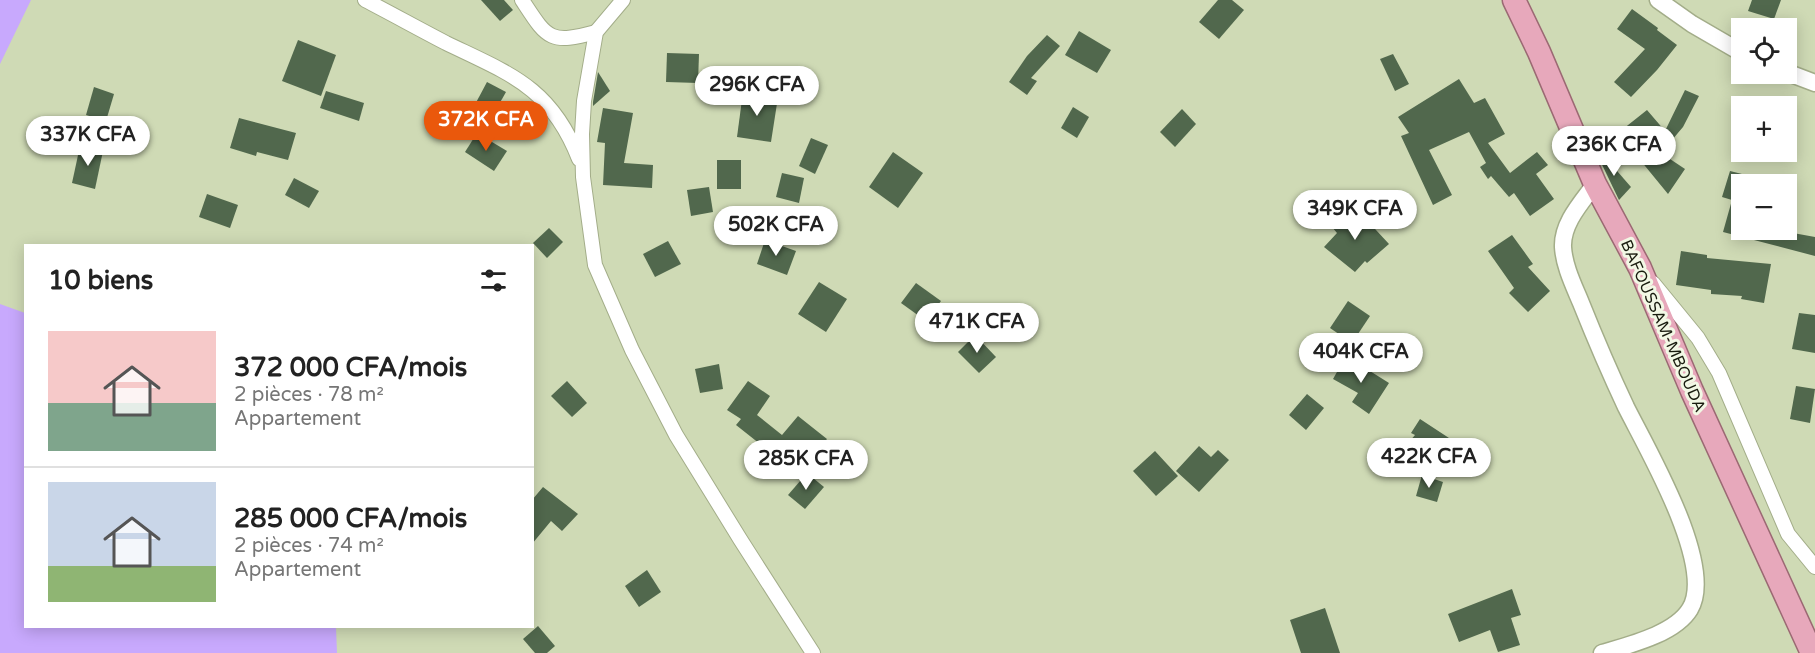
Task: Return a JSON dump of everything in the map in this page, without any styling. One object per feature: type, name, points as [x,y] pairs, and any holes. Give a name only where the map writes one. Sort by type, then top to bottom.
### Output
[{"type":"highway","name":"BAFOUSSAM-MBOUDA","points":[[1514,0],[1539,52],[1595,184],[1640,268],[1692,391],[1812,653]]},
{"type":"street","points":[[365,0],[444,42],[494,64],[543,98],[572,142],[583,169]]},
{"type":"street","points":[[522,0],[542,30],[558,39],[577,38],[596,32]]},
{"type":"street","points":[[622,0],[596,32],[584,101],[583,169],[595,265],[632,350],[676,435],[813,653]]},
{"type":"street","points":[[1658,0],[1692,24],[1731,47]]},
{"type":"street","points":[[1797,76],[1815,83]]},
{"type":"street","points":[[1595,184],[1570,219],[1565,232],[1563,247],[1566,264],[1585,315],[1681,521],[1697,580],[1691,608],[1675,625],[1602,653]]},
{"type":"street","points":[[1640,268],[1698,339],[1719,373],[1788,534],[1815,567]]},
{"type":"shaded area","points":[[0,0],[31,0],[0,64]]},
{"type":"shaded area","points":[[0,304],[24,313],[24,628],[336,628],[337,653],[0,653]]},
{"type":"building","points":[[481,0],[504,0],[513,10],[500,21]]},
{"type":"building","points":[[1218,0],[1232,0],[1244,10],[1219,39],[1199,22]]},
{"type":"building","points":[[1752,0],[1781,0],[1774,18],[1748,11]]},
{"type":"building","points":[[1632,9],[1677,45],[1631,97],[1614,82],[1645,49],[1617,29]]},
{"type":"building","points":[[1079,31],[1111,50],[1097,73],[1065,55]]},
{"type":"building","points":[[1047,35],[1060,46],[1031,78],[1037,81],[1027,95],[1009,82],[1027,56]]},
{"type":"building","points":[[298,40],[336,55],[321,96],[282,81]]},
{"type":"building","points":[[667,53],[699,54],[698,83],[666,82]]},
{"type":"building","points":[[1393,54],[1409,84],[1395,91],[1380,59]]},
{"type":"building","points":[[598,72],[610,91],[593,106],[593,102]]},
{"type":"building","points":[[1459,79],[1474,103],[1485,98],[1505,134],[1488,143],[1510,173],[1537,152],[1548,165],[1536,174],[1554,199],[1530,216],[1514,193],[1509,197],[1491,176],[1488,179],[1480,167],[1486,163],[1469,132],[1429,150],[1452,195],[1433,205],[1401,136],[1409,133],[1398,117]]},
{"type":"building","points":[[487,82],[506,92],[489,122],[471,112]]},
{"type":"building","points":[[94,87],[114,94],[106,121],[86,115]]},
{"type":"building","points":[[1685,90],[1699,96],[1683,127],[1661,153],[1685,169],[1668,194],[1618,133],[1647,110],[1665,131]]},
{"type":"building","points":[[326,91],[364,103],[359,121],[320,108]]},
{"type":"building","points":[[743,92],[778,97],[771,142],[737,137]]},
{"type":"building","points":[[1073,107],[1089,117],[1077,138],[1061,128]]},
{"type":"building","points":[[603,108],[633,113],[624,163],[653,165],[652,188],[603,185],[605,143],[597,142]]},
{"type":"building","points":[[1182,109],[1196,124],[1175,147],[1160,132]]},
{"type":"building","points":[[239,118],[296,133],[288,160],[257,152],[256,156],[230,148]]},
{"type":"building","points":[[477,133],[507,151],[494,171],[465,152]]},
{"type":"building","points":[[811,138],[828,145],[815,174],[799,166]]},
{"type":"building","points":[[80,146],[103,151],[95,189],[72,183]]},
{"type":"building","points":[[1597,148],[1631,187],[1619,200],[1595,150]]},
{"type":"building","points":[[893,152],[923,173],[898,208],[869,187]]},
{"type":"building","points":[[717,160],[741,160],[741,189],[717,189]]},
{"type":"building","points":[[1730,171],[1742,174],[1731,174],[1731,200],[1722,197]]},
{"type":"building","points":[[782,173],[804,178],[799,203],[776,197]]},
{"type":"building","points":[[294,178],[319,191],[309,208],[285,195]]},
{"type":"building","points":[[709,187],[713,212],[691,216],[687,190]]},
{"type":"building","points":[[207,194],[238,205],[230,228],[199,217]]},
{"type":"building","points":[[1731,204],[1731,234],[1723,232]]},
{"type":"building","points":[[1351,210],[1360,220],[1363,216],[1389,244],[1367,263],[1365,261],[1355,272],[1324,247],[1337,233],[1332,227]]},
{"type":"building","points":[[549,228],[563,242],[547,258],[533,243]]},
{"type":"building","points":[[1797,234],[1815,237],[1815,256],[1754,240],[1797,240]]},
{"type":"building","points":[[1512,235],[1533,264],[1528,267],[1550,291],[1528,312],[1509,293],[1514,288],[1488,251]]},
{"type":"building","points":[[765,240],[796,251],[787,275],[757,264]]},
{"type":"building","points":[[668,241],[681,264],[655,277],[643,254]]},
{"type":"building","points":[[1681,251],[1707,255],[1707,258],[1771,264],[1764,303],[1741,299],[1742,296],[1711,294],[1711,290],[1676,285]]},
{"type":"building","points":[[819,282],[847,299],[826,332],[798,314]]},
{"type":"building","points":[[916,283],[941,301],[926,321],[901,303]]},
{"type":"building","points":[[1348,301],[1370,316],[1352,343],[1330,328]]},
{"type":"building","points":[[1799,313],[1815,315],[1815,353],[1792,349]]},
{"type":"building","points":[[975,335],[996,357],[979,373],[958,352]]},
{"type":"building","points":[[1346,356],[1389,383],[1369,414],[1352,402],[1358,393],[1333,379]]},
{"type":"building","points":[[719,364],[723,389],[700,393],[695,369]]},
{"type":"building","points":[[567,381],[587,403],[572,417],[551,396]]},
{"type":"building","points":[[748,381],[770,396],[757,415],[782,435],[798,416],[827,439],[809,461],[784,441],[760,473],[746,463],[760,444],[736,425],[741,419],[727,410]]},
{"type":"building","points":[[1796,386],[1815,389],[1810,423],[1790,419]]},
{"type":"building","points":[[1307,394],[1324,408],[1306,430],[1289,415]]},
{"type":"building","points":[[1420,419],[1449,438],[1427,472],[1402,450],[1415,435],[1411,433]]},
{"type":"building","points":[[1199,446],[1211,457],[1218,450],[1229,460],[1199,492],[1176,471]]},
{"type":"building","points":[[1155,451],[1178,476],[1156,496],[1133,471]]},
{"type":"building","points":[[807,473],[824,487],[805,509],[788,495]]},
{"type":"building","points":[[1422,475],[1443,482],[1437,502],[1416,496]]},
{"type":"building","points":[[543,487],[578,514],[562,531],[551,521],[534,542],[534,498]]},
{"type":"building","points":[[647,570],[661,592],[639,607],[625,586]]},
{"type":"building","points":[[1512,589],[1521,615],[1511,618],[1520,645],[1498,652],[1490,630],[1459,642],[1448,614]]},
{"type":"building","points":[[1325,608],[1340,653],[1301,653],[1290,620]]},
{"type":"building","points":[[538,626],[555,646],[547,653],[535,653],[523,639]]}]
